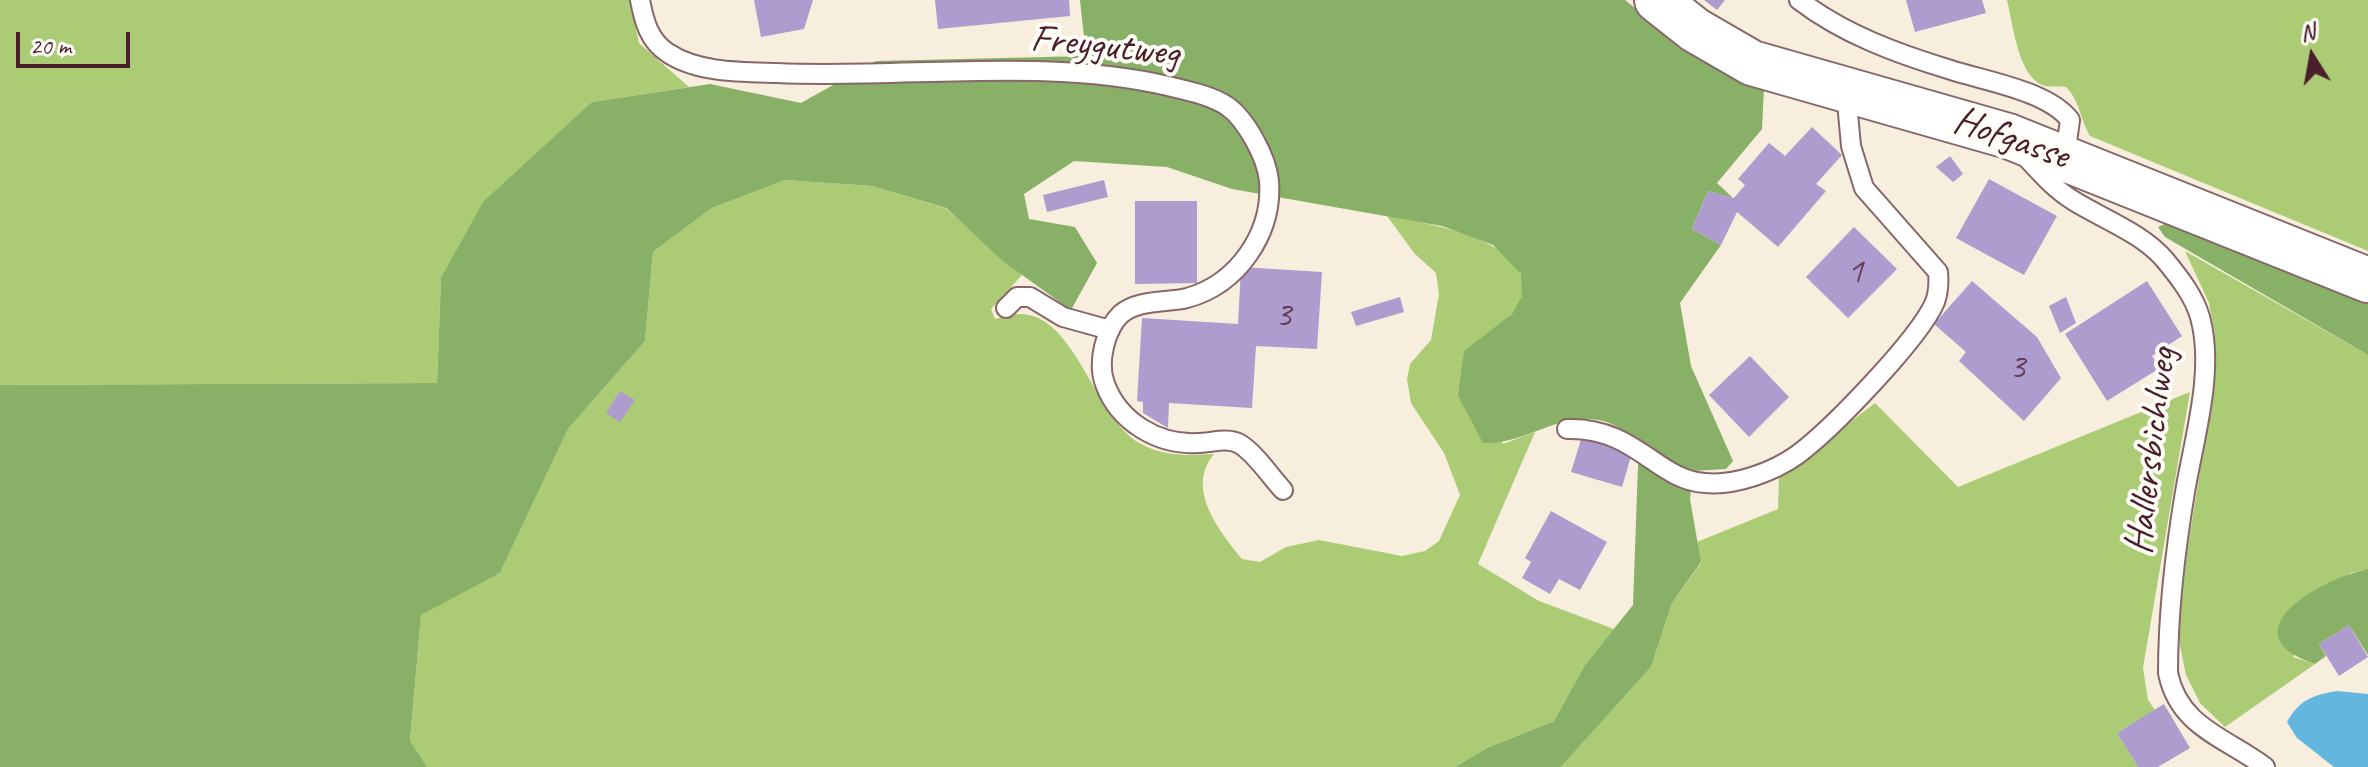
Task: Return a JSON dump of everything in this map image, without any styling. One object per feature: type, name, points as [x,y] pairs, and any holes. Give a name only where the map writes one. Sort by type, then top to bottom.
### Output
[{"type":"main road","name":"Hofgasse","points":[[1657,0],[1695,30],[1752,63],[2008,136],[2065,156],[2368,280]]},
{"type":"lane","name":"Freygutweg","points":[[640,0],[651,38],[668,53],[693,65],[738,71],[812,74],[1080,73],[1147,81],[1199,93],[1229,107],[1251,135],[1268,174],[1271,203],[1265,226],[1231,276],[1210,290],[1122,313],[1110,330]]},
{"type":"lane","points":[[1799,0],[1847,30],[1949,70],[2015,89],[2062,110],[2070,120],[2065,156]]},
{"type":"lane","points":[[1567,429],[1612,434],[1689,481],[1737,481],[1795,456],[1832,426],[1920,328],[1940,287],[1938,272],[1864,188],[1851,146],[1846,91]]},
{"type":"lane","name":"Hallersbichlweg","points":[[2008,136],[2049,183],[2162,257],[2187,288],[2200,317],[2204,351],[2201,389],[2177,540],[2168,673],[2172,693],[2188,717],[2209,735],[2236,745],[2265,767]]},
{"type":"lane","points":[[1006,308],[1017,297],[1030,297],[1063,317],[1110,330],[1101,365],[1104,382],[1129,421],[1176,443],[1225,440],[1240,444],[1283,490]]},
{"type":"green space","points":[[0,0],[630,0],[639,43],[689,87],[592,102],[441,278],[437,383],[0,385]]},
{"type":"green space","points":[[1080,0],[1625,0],[1696,57],[1764,88],[1762,129],[1717,183],[1733,198],[1708,191],[1692,229],[1721,245],[1680,303],[1691,366],[1733,461],[1726,469],[1693,471],[1690,499],[1701,562],[1672,603],[1651,667],[1561,767],[1455,767],[1487,748],[1554,721],[1585,665],[1633,605],[1639,438],[1608,423],[1583,419],[1512,439],[1483,443],[1458,396],[1464,351],[1512,314],[1522,296],[1521,274],[1493,245],[1442,226],[1232,189],[1167,167],[1074,161],[1024,194],[1029,219],[1075,227],[1097,263],[1071,310],[1004,262],[946,208],[872,186],[785,180],[712,208],[653,252],[645,341],[568,429],[500,573],[421,615],[410,741],[427,767],[0,767],[0,385],[437,383],[441,278],[483,202],[592,102],[710,84],[801,103],[876,61],[1086,56]]},
{"type":"green space","points":[[2007,0],[2368,0],[2368,251],[2090,136],[2066,87],[2046,86],[2029,73],[2018,49]]},
{"type":"green space","points":[[785,180],[872,186],[945,208],[1022,275],[991,309],[995,319],[1019,314],[1039,318],[1056,330],[1110,413],[1141,444],[1168,453],[1214,454],[1206,467],[1203,481],[1208,509],[1242,559],[1260,562],[1286,547],[1319,540],[1402,556],[1425,551],[1439,541],[1460,495],[1444,453],[1411,403],[1407,379],[1410,364],[1431,340],[1439,294],[1436,273],[1414,253],[1387,216],[1449,229],[1495,248],[1512,261],[1522,277],[1522,296],[1519,305],[1506,320],[1464,351],[1503,444],[1535,432],[1478,564],[1539,601],[1614,629],[1585,665],[1554,721],[1487,748],[1455,767],[427,767],[410,742],[421,614],[500,573],[568,429],[645,341],[653,252],[712,208]]},
{"type":"green space","points":[[2169,222],[2235,246],[2368,304],[2368,355],[2165,237],[2158,227]]},
{"type":"green space","points":[[2185,251],[2368,355],[2368,569],[2350,573],[2293,657],[2315,664],[2225,727],[2200,703],[2186,675],[2178,636],[2187,551],[2215,379],[2215,337],[2209,303]]},
{"type":"green space","points":[[2190,392],[2143,668],[2148,700],[2155,710],[2117,733],[2138,767],[1561,767],[1651,667],[1672,603],[1701,563],[1697,542],[1778,509],[1779,477],[1875,403],[1958,487]]},
{"type":"green space","points":[[2368,569],[2368,655],[2349,625],[2319,644],[2326,656],[2315,664],[2289,651],[2278,637],[2280,623],[2290,608],[2328,583]]},
{"type":"water","points":[[2337,691],[2368,694],[2368,767],[2334,767],[2297,738],[2287,722],[2296,708],[2308,700]]},
{"type":"building","points":[[754,0],[813,0],[804,29],[761,37]]},
{"type":"building","points":[[935,0],[1069,0],[1070,16],[938,29]]},
{"type":"building","points":[[1704,0],[1725,0],[1717,10]]},
{"type":"building","points":[[1906,0],[1982,0],[1986,13],[1915,32]]},
{"type":"building","points":[[1812,127],[1842,155],[1816,184],[1826,191],[1778,247],[1737,212],[1721,245],[1692,229],[1708,191],[1734,198],[1745,185],[1738,179],[1769,143],[1785,156]]},
{"type":"building","points":[[1950,156],[1963,174],[1953,182],[1936,167]]},
{"type":"building","points":[[1989,179],[2057,216],[2024,275],[1956,238]]},
{"type":"building","points":[[1104,180],[1108,197],[1047,212],[1043,195]]},
{"type":"building","points":[[1135,201],[1197,201],[1197,283],[1135,284]]},
{"type":"building","points":[[1854,227],[1897,269],[1848,318],[1806,277]]},
{"type":"building","points":[[1241,267],[1322,272],[1317,349],[1256,346],[1252,408],[1169,403],[1168,428],[1143,413],[1143,402],[1137,401],[1142,318],[1238,324]]},
{"type":"building","points":[[1972,281],[2037,337],[2061,378],[2024,421],[1959,361],[1966,352],[1934,324]]},
{"type":"building","points":[[2147,281],[2182,336],[2152,356],[2160,368],[2107,401],[2065,334]]},
{"type":"building","points":[[1400,297],[1404,312],[1356,326],[1351,312]]},
{"type":"building","points":[[2066,297],[2076,323],[2060,333],[2049,306]]},
{"type":"building","points":[[1750,356],[1789,397],[1749,437],[1709,395]]},
{"type":"building","points":[[620,391],[635,400],[620,422],[606,413]]},
{"type":"building","points":[[1583,433],[1633,449],[1622,487],[1571,472]]},
{"type":"building","points":[[1551,511],[1607,542],[1580,590],[1559,579],[1550,594],[1522,578],[1531,562],[1525,558]]},
{"type":"building","points":[[2349,625],[2368,657],[2339,676],[2319,644]]},
{"type":"building","points":[[2164,704],[2190,748],[2158,767],[2138,767],[2117,733]]}]
